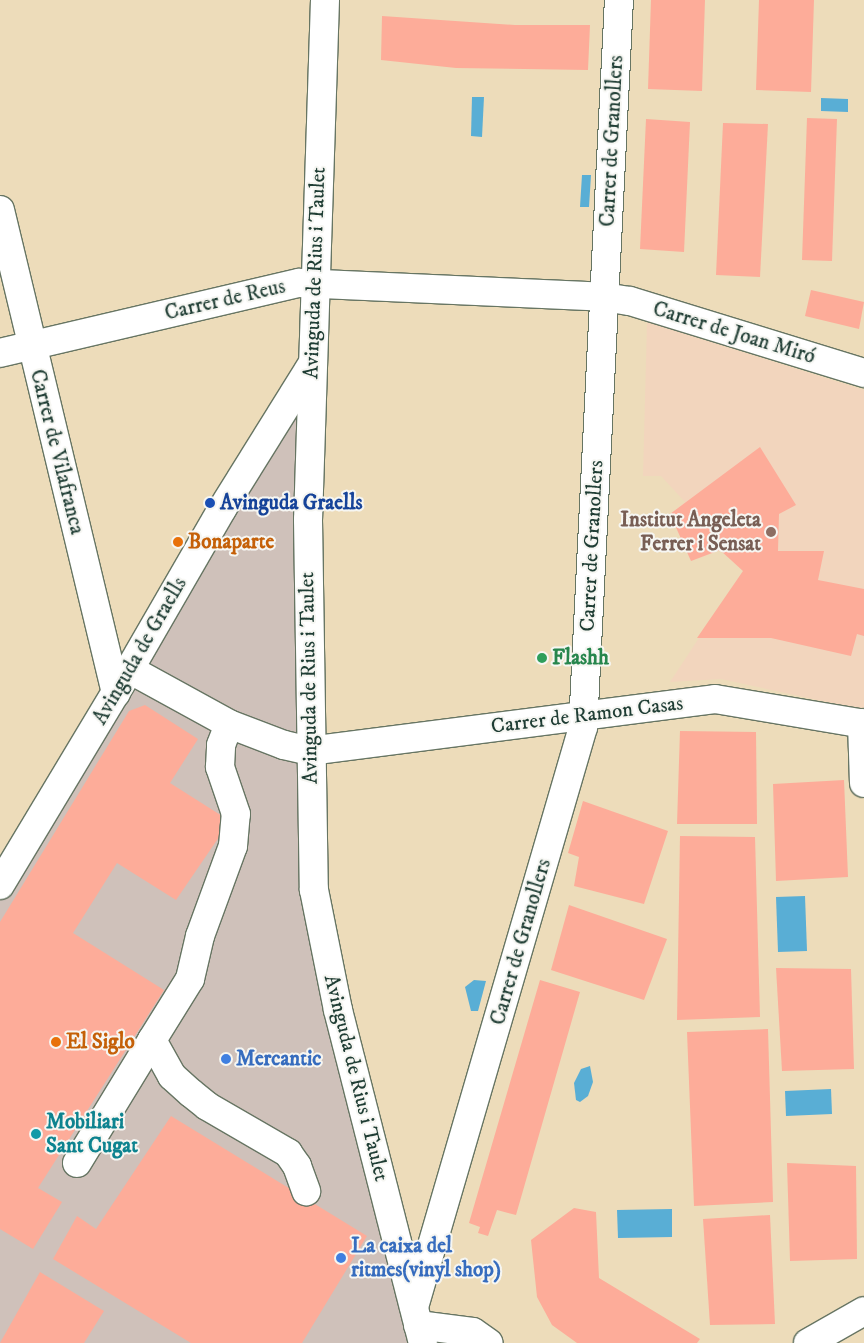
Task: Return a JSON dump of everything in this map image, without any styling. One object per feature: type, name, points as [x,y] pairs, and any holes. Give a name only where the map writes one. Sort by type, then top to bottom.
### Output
[{"type":"street","name":"Avinguda de Rius i Taulet","points":[[325,0],[308,520],[309,751],[314,890],[323,942],[418,1325]]},
{"type":"street","name":"Carrer de Granollers","points":[[418,1325],[583,728],[619,0]]},
{"type":"street","name":"Carrer de Vilafranca","points":[[0,210],[31,346],[122,683]]},
{"type":"street","name":"Carrer de Reus","points":[[0,353],[299,283],[604,297]]},
{"type":"street","name":"Carrer de Joan Miró","points":[[604,297],[630,300],[864,373]]},
{"type":"street","name":"Avinguda de Graells","points":[[3,875],[122,683],[222,509],[312,366]]},
{"type":"street","points":[[122,683],[138,674],[229,724],[284,745],[309,751]]},
{"type":"street","name":"Carrer de Ramon Casas","points":[[309,751],[583,715],[732,700],[863,724]]},
{"type":"street","points":[[77,1163],[190,979],[200,936],[233,846],[236,814],[220,767],[221,745],[229,724]]},
{"type":"street","points":[[863,724],[864,783]]},
{"type":"street","points":[[152,1040],[172,1076],[191,1093],[207,1106],[288,1154],[297,1166],[306,1191]]},
{"type":"street","points":[[808,1343],[864,1311]]},
{"type":"street","points":[[418,1325],[479,1339]]},
{"type":"shaded area","name":"Institut Angeleta Ferrer i Sensat","points":[[647,322],[864,390],[864,710],[721,679],[670,682],[743,571],[720,550],[691,561],[670,514],[685,502],[661,476],[643,476]]},
{"type":"shaded area","points":[[311,366],[314,890],[423,1343],[0,1343],[0,885]]},
{"type":"water","points":[[472,97],[484,97],[482,137],[471,136]]},
{"type":"water","points":[[821,98],[848,99],[848,112],[821,111]]},
{"type":"water","points":[[582,175],[591,175],[589,207],[580,207]]},
{"type":"water","points":[[805,896],[807,951],[778,952],[776,897]]},
{"type":"water","points":[[474,980],[486,981],[478,1011],[471,1011],[465,987]]},
{"type":"water","points":[[590,1066],[593,1082],[588,1096],[580,1102],[576,1100],[574,1083],[581,1069]]},
{"type":"water","points":[[831,1089],[832,1114],[786,1116],[785,1091]]},
{"type":"water","points":[[672,1209],[672,1237],[618,1238],[617,1210]]},
{"type":"building","points":[[651,0],[705,0],[702,91],[648,89]]},
{"type":"building","points":[[759,0],[814,0],[811,92],[756,90]]},
{"type":"building","points":[[382,16],[515,25],[590,25],[588,70],[456,68],[381,60]]},
{"type":"building","points":[[807,118],[837,119],[832,261],[802,260]]},
{"type":"building","points":[[646,119],[690,122],[684,252],[640,249]]},
{"type":"building","points":[[723,123],[768,124],[760,277],[716,275]]},
{"type":"building","points":[[811,290],[864,302],[859,329],[805,316]]},
{"type":"building","points":[[760,447],[796,505],[779,514],[778,551],[824,551],[818,580],[864,589],[864,636],[857,634],[851,656],[771,638],[697,638],[743,571],[720,550],[691,561],[670,514]]},
{"type":"building","points":[[145,705],[198,739],[170,783],[230,821],[176,900],[117,863],[73,933],[164,990],[38,1188],[62,1202],[33,1249],[0,1229],[0,922],[129,711]]},
{"type":"building","points":[[680,731],[756,732],[757,824],[677,824]]},
{"type":"building","points":[[844,780],[848,877],[776,881],[773,784]]},
{"type":"building","points":[[583,801],[668,831],[644,904],[574,886],[579,857],[568,853]]},
{"type":"building","points":[[680,836],[755,837],[760,1017],[677,1020]]},
{"type":"building","points":[[569,905],[667,939],[644,1000],[551,970]]},
{"type":"building","points":[[776,968],[851,969],[854,1069],[782,1071]]},
{"type":"building","points":[[540,980],[580,992],[516,1215],[497,1210],[488,1236],[478,1233],[480,1227],[469,1223]]},
{"type":"building","points":[[768,1029],[773,1202],[694,1206],[687,1032]]},
{"type":"building","points":[[171,1116],[367,1236],[302,1343],[191,1343],[53,1259],[77,1216],[96,1229]]},
{"type":"building","points":[[787,1163],[856,1166],[857,1259],[790,1261]]},
{"type":"building","points":[[574,1208],[596,1212],[599,1278],[700,1339],[697,1343],[577,1343],[552,1325],[537,1297],[531,1240]]},
{"type":"building","points":[[770,1215],[775,1324],[710,1325],[703,1219]]},
{"type":"building","points":[[40,1272],[104,1311],[84,1343],[0,1343]]},
{"type":"place","name":"Avinguda Graells","points":[[210,503]]},
{"type":"place","name":"Institut Angeleta Ferrer i Sensat","points":[[771,532]]},
{"type":"place","name":"Bonaparte","points":[[178,542]]},
{"type":"place","name":"Flashh","points":[[542,658]]},
{"type":"place","name":"El Siglo","points":[[56,1042]]},
{"type":"place","name":"Mercantic","points":[[226,1059]]},
{"type":"place","name":"Mobiliari Sant Cugat","points":[[36,1134]]},
{"type":"place","name":"La caixa del ritmes(vinyl shop)","points":[[341,1258]]}]
